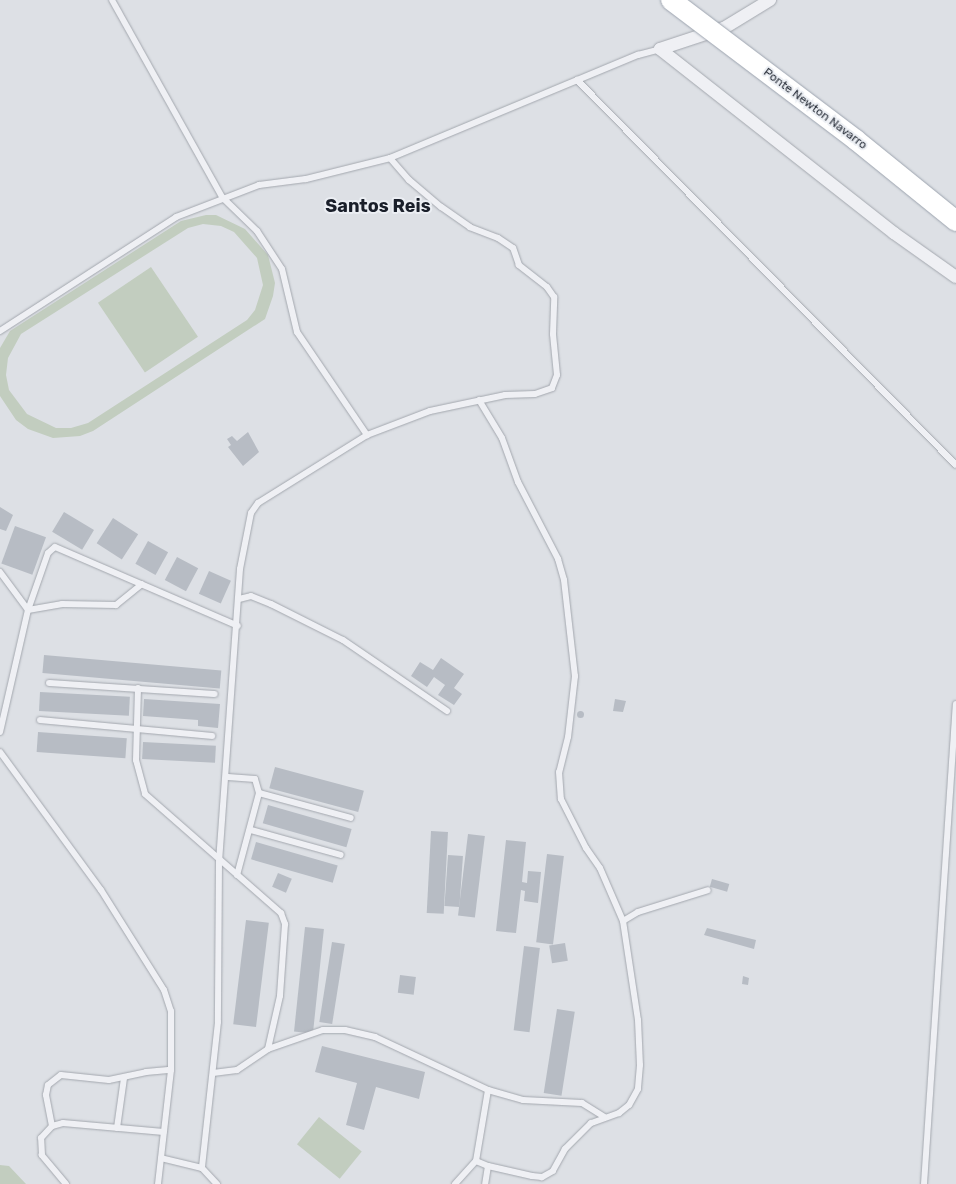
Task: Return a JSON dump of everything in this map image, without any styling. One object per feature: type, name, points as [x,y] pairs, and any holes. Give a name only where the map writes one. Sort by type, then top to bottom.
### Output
[{"type":"main road","name":"Ponte Newton Navarro","points":[[671,0],[856,140],[956,221]]},
{"type":"main road","name":"Ponte Newton Navarro","points":[[684,0],[956,207]]},
{"type":"street","points":[[660,48],[724,28],[770,0]]},
{"type":"street","points":[[660,48],[894,233],[956,277]]},
{"type":"lane","points":[[112,0],[222,197],[257,231],[282,269],[297,332],[367,435]]},
{"type":"lane","points":[[0,331],[176,217],[222,197],[259,185],[306,179],[390,158],[577,80],[660,48]]},
{"type":"lane","points":[[577,80],[956,465]]},
{"type":"lane","points":[[202,1168],[218,1022],[219,862],[228,777],[239,599],[247,529],[258,502],[367,435],[430,411],[479,400],[535,394],[552,388],[557,375],[553,334],[554,297],[519,264],[513,248],[498,238],[470,227],[441,207],[408,180],[390,158]]},
{"type":"lane","points":[[476,1161],[488,1166],[542,1176],[552,1171],[565,1149],[586,1127],[604,1117],[619,1113],[629,1105],[638,1089],[640,1065],[638,1020],[623,921],[600,868],[586,848],[561,799],[559,772],[568,737],[575,676],[569,607],[562,573],[546,534],[518,482],[502,438],[479,400]]},
{"type":"lane","points":[[0,732],[28,610],[48,553],[54,547],[238,626]]},
{"type":"lane","points":[[0,572],[28,610]]},
{"type":"lane","points":[[28,610],[62,604],[116,605],[142,584]]},
{"type":"lane","points":[[239,599],[251,596],[343,640],[447,711]]},
{"type":"lane","points":[[49,682],[215,694]]},
{"type":"lane","points":[[138,688],[135,729],[136,760],[145,794],[219,862],[281,913],[287,931],[280,996],[268,1050]]},
{"type":"lane","points":[[924,1184],[956,704]]},
{"type":"lane","points":[[40,720],[212,736]]},
{"type":"lane","points":[[0,752],[101,890],[164,990],[171,1011],[171,1070],[158,1184]]},
{"type":"lane","points":[[228,777],[255,779],[259,793],[237,875]]},
{"type":"lane","points":[[259,793],[351,818]]},
{"type":"lane","points":[[250,830],[341,855]]},
{"type":"lane","points":[[623,921],[638,912],[708,890]]},
{"type":"lane","points":[[213,1073],[237,1070],[268,1050],[323,1030],[345,1030],[375,1037],[488,1090],[523,1100],[582,1103],[604,1117]]},
{"type":"lane","points":[[52,1126],[46,1095],[52,1080],[61,1075],[124,1078],[146,1072],[171,1070]]},
{"type":"lane","points":[[117,1128],[124,1078]]},
{"type":"lane","points":[[455,1184],[476,1161],[488,1090]]},
{"type":"lane","points":[[66,1184],[42,1155],[42,1138],[52,1126],[63,1123],[164,1132]]},
{"type":"lane","points":[[161,1158],[202,1168],[217,1184]]},
{"type":"lane","points":[[485,1184],[488,1166]]},
{"type":"green space","points":[[206,215],[216,215],[245,229],[268,255],[275,283],[273,296],[265,319],[93,431],[80,436],[53,438],[28,429],[16,420],[0,396],[0,348],[10,331],[181,221]],"holes":[[[203,224],[221,226],[234,232],[257,258],[263,285],[255,310],[247,320],[88,423],[71,428],[56,428],[27,414],[9,390],[6,375],[8,358],[21,334],[188,228]]]},
{"type":"green space","points":[[151,267],[198,337],[145,372],[98,303]]},
{"type":"green space","points":[[319,1117],[362,1152],[340,1179],[297,1144]]},
{"type":"green space","points":[[0,1165],[9,1166],[26,1184],[0,1184]]},
{"type":"building","points":[[248,432],[259,452],[243,466],[228,447],[231,445],[227,439],[232,436],[237,441]]},
{"type":"building","points":[[0,507],[13,515],[6,531],[0,529]]},
{"type":"building","points":[[64,512],[94,530],[82,550],[52,532]]},
{"type":"building","points":[[113,518],[138,534],[122,559],[97,543]]},
{"type":"building","points":[[15,526],[46,537],[32,575],[1,564]]},
{"type":"building","points":[[148,541],[168,552],[156,575],[135,564]]},
{"type":"building","points":[[177,557],[198,568],[186,591],[165,580]]},
{"type":"building","points":[[209,571],[231,581],[221,604],[199,594]]},
{"type":"building","points":[[44,655],[221,671],[220,688],[42,673]]},
{"type":"building","points":[[441,658],[464,674],[454,688],[462,694],[454,705],[438,695],[445,685],[434,677],[427,687],[411,676],[420,662],[433,670]]},
{"type":"building","points":[[40,692],[130,697],[129,716],[39,711]]},
{"type":"building","points":[[144,699],[220,704],[218,728],[198,726],[198,720],[143,716]]},
{"type":"building","points":[[615,699],[626,701],[623,712],[613,711]]},
{"type":"building","points":[[580,710],[584,714],[580,718],[576,714]]},
{"type":"building","points":[[38,732],[127,738],[125,758],[37,752]]},
{"type":"building","points":[[143,742],[216,746],[215,763],[142,759]]},
{"type":"building","points":[[275,767],[364,791],[358,812],[269,788]]},
{"type":"building","points":[[268,805],[352,829],[346,847],[263,823]]},
{"type":"building","points":[[431,831],[448,832],[444,914],[427,913]]},
{"type":"building","points":[[468,834],[485,836],[475,917],[458,915]]},
{"type":"building","points":[[506,840],[526,842],[522,882],[527,883],[528,871],[541,872],[538,903],[524,901],[525,891],[521,890],[516,933],[496,931]]},
{"type":"building","points":[[256,842],[338,865],[333,883],[251,859]]},
{"type":"building","points":[[547,854],[564,856],[553,944],[536,942]]},
{"type":"building","points":[[448,855],[463,856],[459,907],[444,906]]},
{"type":"building","points":[[278,873],[292,879],[286,893],[272,887]]},
{"type":"building","points":[[712,879],[729,884],[727,892],[710,887]]},
{"type":"building","points":[[246,920],[269,923],[256,1027],[233,1024]]},
{"type":"building","points":[[305,927],[324,929],[313,1033],[294,1031]]},
{"type":"building","points":[[707,928],[756,940],[754,949],[704,935]]},
{"type":"building","points":[[332,942],[345,944],[332,1024],[319,1022]]},
{"type":"building","points":[[565,943],[568,961],[552,963],[549,946]]},
{"type":"building","points":[[524,946],[540,948],[530,1032],[514,1030]]},
{"type":"building","points":[[400,975],[416,977],[414,995],[398,993]]},
{"type":"building","points":[[743,976],[749,978],[748,985],[742,984]]},
{"type":"building","points":[[557,1009],[575,1012],[561,1096],[544,1093]]},
{"type":"building","points":[[322,1046],[425,1072],[419,1099],[376,1087],[364,1130],[346,1125],[357,1083],[315,1072]]},
{"type":"district","name":"Santos Reis","points":[[378,206]]}]
